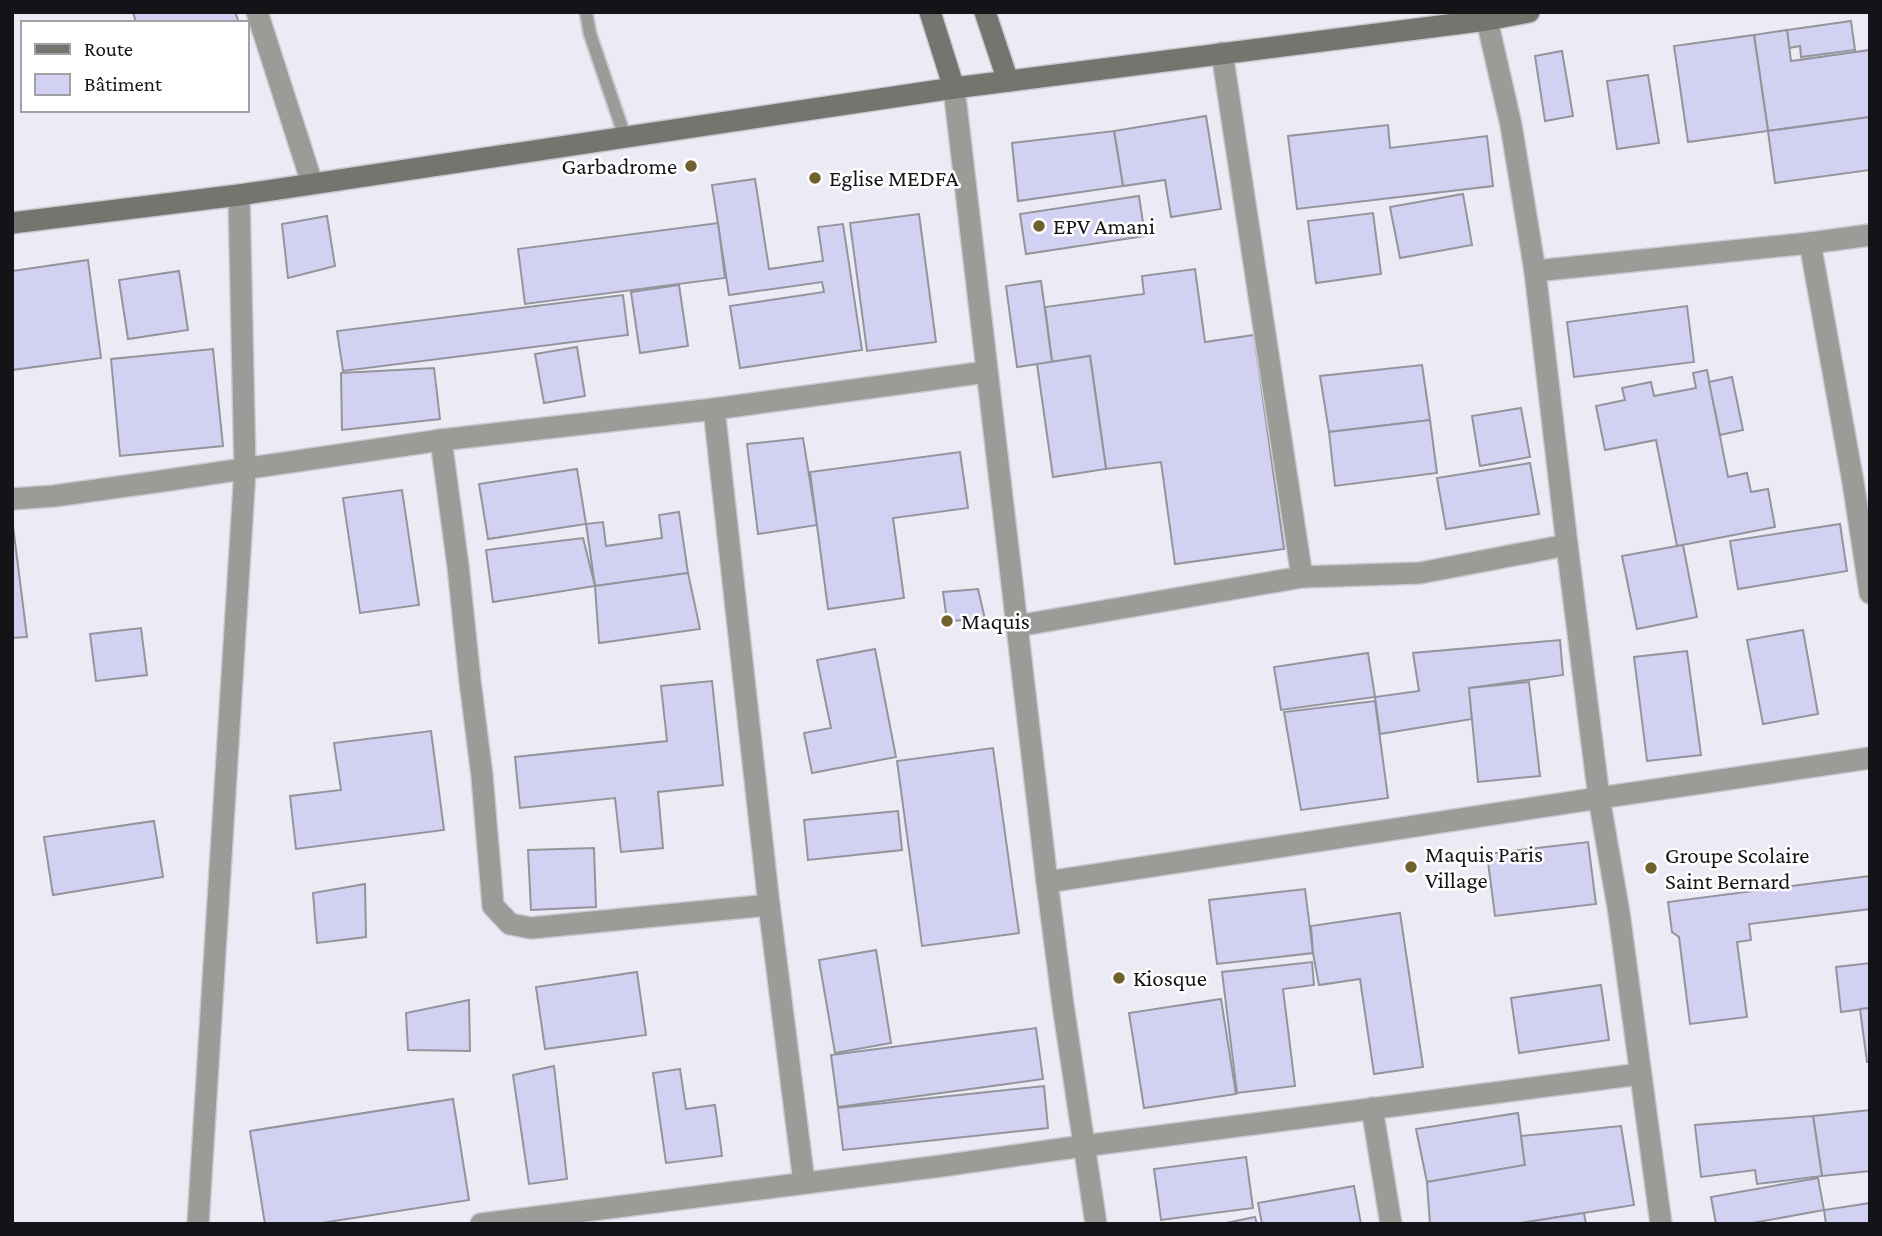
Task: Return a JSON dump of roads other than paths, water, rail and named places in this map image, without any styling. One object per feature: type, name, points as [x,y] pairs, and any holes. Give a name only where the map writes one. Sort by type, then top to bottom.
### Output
[{"type":"street","points":[[257,12],[312,183]]},
{"type":"street","points":[[930,12],[954,88],[1047,883],[1096,1224]]},
{"type":"street","points":[[985,12],[1008,81]]},
{"type":"street","points":[[12,223],[239,195],[954,88],[1487,20],[1529,12]]},
{"type":"street","points":[[1487,20],[1511,125],[1535,271],[1599,797],[1619,913],[1661,1224]]},
{"type":"street","points":[[1222,53],[1302,577]]},
{"type":"street","points":[[198,1224],[245,470],[239,195]]},
{"type":"street","points":[[1535,271],[1870,235]]},
{"type":"street","points":[[1810,243],[1862,481],[1870,593]]},
{"type":"street","points":[[12,499],[54,496],[245,470],[441,440],[714,409],[986,372]]},
{"type":"street","points":[[714,409],[769,905],[804,1182]]},
{"type":"street","points":[[441,440],[482,776],[493,906],[510,924],[530,928],[769,905]]},
{"type":"street","points":[[1017,626],[1302,577],[1420,573],[1567,545]]},
{"type":"street","points":[[1047,883],[1599,797],[1870,758]]},
{"type":"street","points":[[481,1224],[1640,1074]]},
{"type":"street","points":[[1373,1108],[1391,1224]]},
{"type":"lane","points":[[586,12],[590,34],[625,137]]},
{"type":"place","name":"Garbadrome","points":[[691,166]]},
{"type":"place","name":"Eglise MEDFA","points":[[815,178]]},
{"type":"place","name":"EPV Amani","points":[[1039,226]]},
{"type":"place","name":"Maquis","points":[[947,621]]},
{"type":"place","name":"Maquis Paris Village","points":[[1411,867]]},
{"type":"place","name":"Groupe Scolaire Saint Bernard","points":[[1651,868]]},
{"type":"place","name":"Kiosque","points":[[1119,978]]}]
